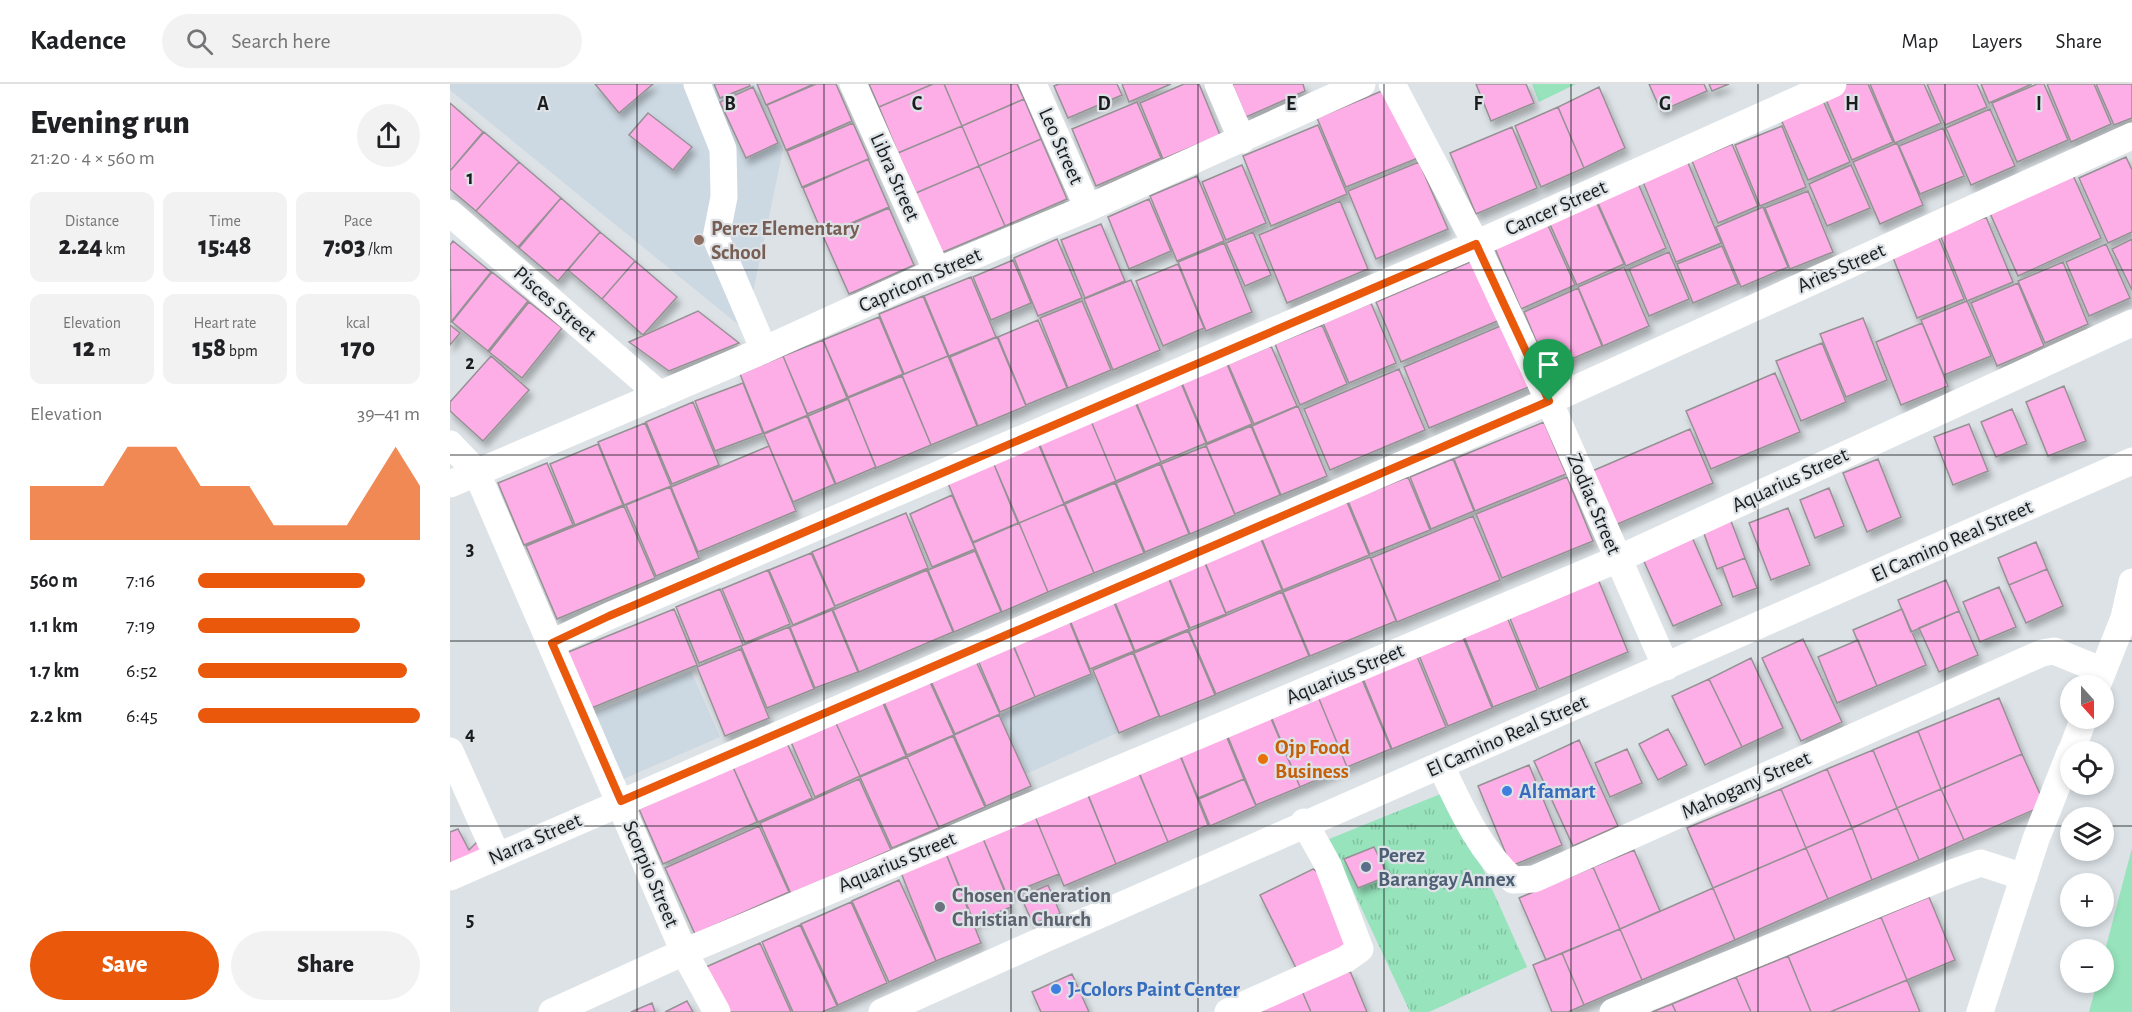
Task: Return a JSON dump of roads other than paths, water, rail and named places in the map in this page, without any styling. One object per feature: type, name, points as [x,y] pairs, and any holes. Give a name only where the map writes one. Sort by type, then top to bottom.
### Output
[{"type":"street","points":[[697,84],[723,149],[724,197],[716,238],[764,350]]},
{"type":"street","name":"Libra Street","points":[[853,84],[937,271]]},
{"type":"street","name":"Leo Street","points":[[1033,84],[1088,208]]},
{"type":"street","points":[[1218,84],[1242,140]]},
{"type":"street","name":"Capricorn Street","points":[[450,484],[764,350],[937,271],[1088,208],[1362,84]]},
{"type":"street","name":"Zodiac Street","points":[[1392,84],[1476,244],[1549,401],[1666,667]]},
{"type":"street","name":"Cancer Street","points":[[552,643],[609,616],[1476,244],[1833,84]]},
{"type":"street","name":"Aries Street","points":[[621,801],[1549,401],[2132,136]]},
{"type":"street","name":"Pisces Street","points":[[450,213],[660,395]]},
{"type":"street","name":"Aquarius Street","points":[[552,1012],[684,952],[1618,559],[2132,323]]},
{"type":"street","name":"Scorpio Street","points":[[450,444],[476,471],[621,801],[684,952],[717,1012]]},
{"type":"street","name":"El Camino Real Street","points":[[882,1012],[1304,822],[1441,766],[2132,461]]},
{"type":"street","points":[[2101,675],[2124,618],[2132,582]]},
{"type":"street","name":"Mahogany Street","points":[[1441,766],[1462,814],[1501,869],[1514,879],[1534,879],[2042,653],[2054,651],[2095,675]]},
{"type":"street","points":[[450,752],[497,856]]},
{"type":"street","points":[[1980,1012],[2024,877],[2060,779]]},
{"type":"street","name":"Narra Street","points":[[450,877],[621,801]]},
{"type":"street","points":[[1228,1012],[1346,959],[1360,949],[1328,865],[1304,822]]},
{"type":"street","points":[[1614,1012],[1981,863],[2024,877]]},
{"type":"place","name":"Perez Elementary School","points":[[699,240]]},
{"type":"place","name":"Ojp Food Business","points":[[1263,759]]},
{"type":"place","name":"Alfamart","points":[[1507,791]]},
{"type":"place","name":"Perez Barangay Annex","points":[[1366,867]]},
{"type":"place","name":"Chosen Generation Christian Church","points":[[940,907]]},
{"type":"place","name":"J-Colors Paint Center","points":[[1056,989]]}]
